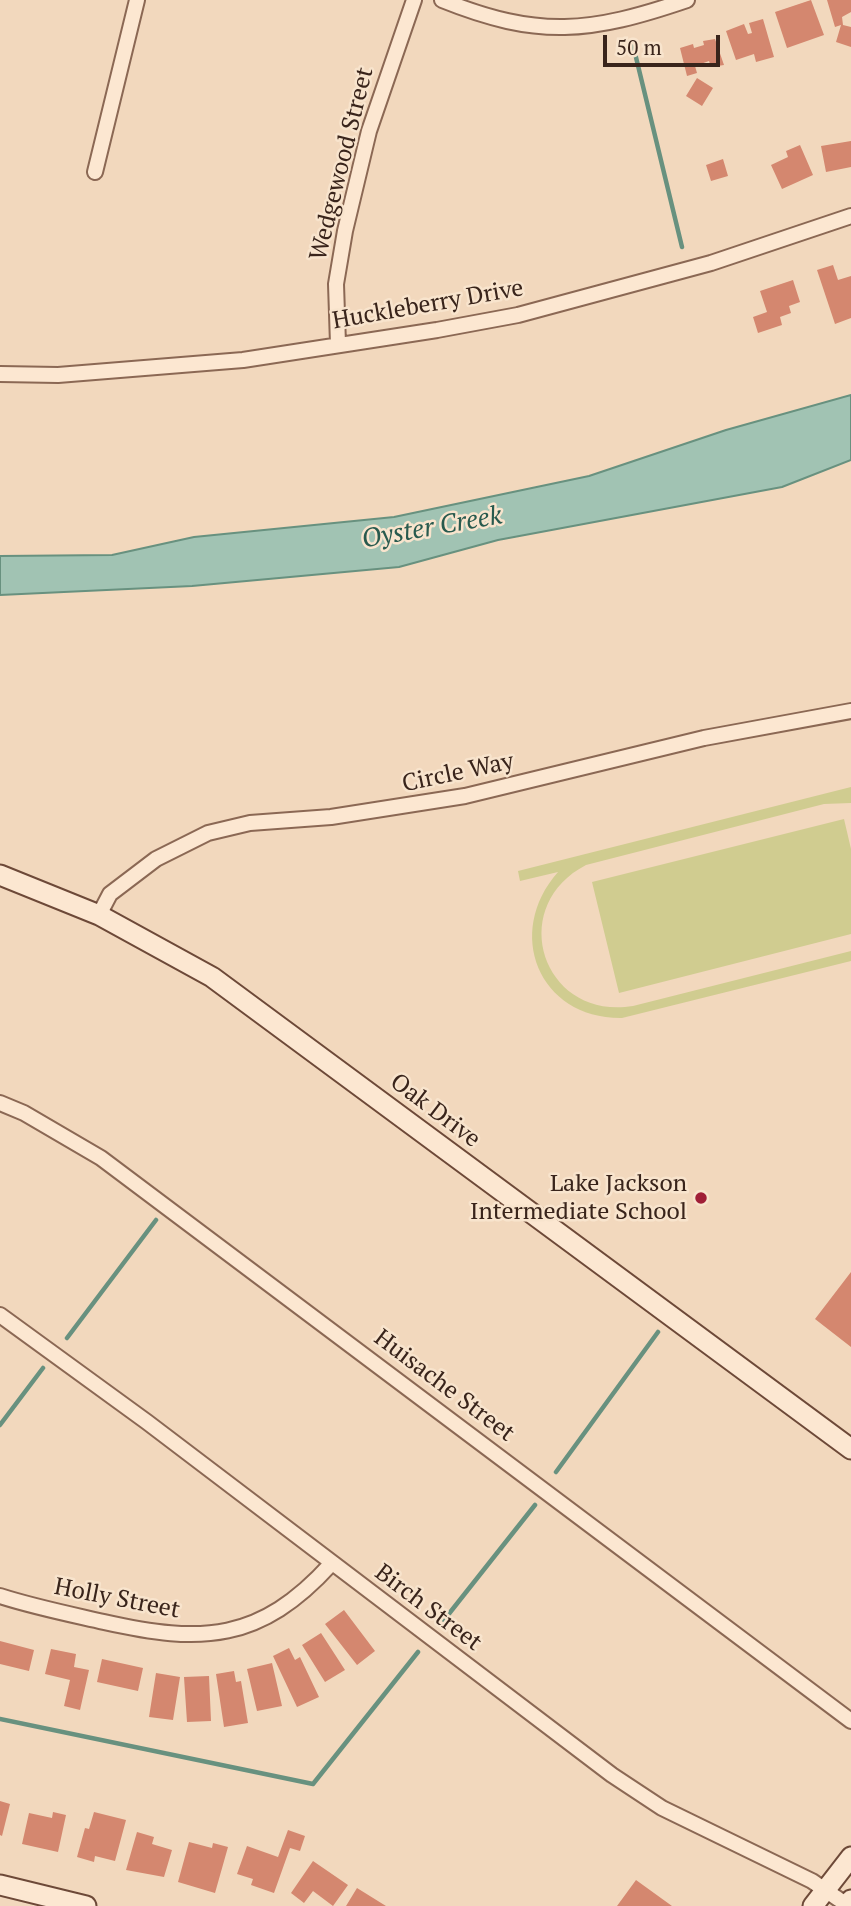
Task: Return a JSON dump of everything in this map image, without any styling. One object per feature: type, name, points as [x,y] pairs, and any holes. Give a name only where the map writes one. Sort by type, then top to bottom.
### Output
[{"type":"street","points":[[96,172],[137,0]]},
{"type":"street","name":"Wedgewood Street","points":[[338,344],[336,284],[345,231],[369,131],[414,0]]},
{"type":"street","points":[[442,0],[506,23],[570,29],[607,24],[687,0]]},
{"type":"street","name":"Huckleberry Drive","points":[[0,374],[142,369],[243,360],[518,315],[710,263],[851,216]]},
{"type":"street","name":"Circle Way","points":[[99,915],[110,894],[156,859],[208,833],[250,823],[342,816],[465,796],[704,738],[851,711]]},
{"type":"street","name":"Oak Drive","points":[[0,875],[99,915],[212,977],[291,1032],[473,1171],[851,1449]]},
{"type":"street","name":"Huisache Street","points":[[0,1103],[24,1113],[101,1158],[851,1721]]},
{"type":"street","name":"Birch Street","points":[[0,1315],[662,1808],[826,1889],[848,1903]]},
{"type":"street","name":"Holly Street","points":[[0,1595],[150,1633],[188,1636],[246,1627],[277,1612],[303,1594],[331,1564]]},
{"type":"street","points":[[814,1906],[851,1857]]},
{"type":"street","points":[[0,1885],[84,1906]]},
{"type":"shaded area","points":[[851,787],[851,803],[824,804],[586,865],[561,884],[547,907],[542,932],[545,957],[557,979],[576,996],[602,1006],[633,1006],[851,951],[851,961],[622,1018],[593,1015],[569,1004],[551,988],[539,968],[533,945],[534,921],[542,896],[558,872],[520,881],[518,871]]},
{"type":"shaded area","points":[[844,819],[851,849],[851,934],[619,993],[592,882]]},
{"type":"water","name":"Oyster Creek","points":[[851,395],[851,460],[782,487],[498,540],[399,567],[192,586],[0,595],[0,556],[112,555],[194,537],[394,517],[589,476],[726,430]]},
{"type":"building","points":[[811,0],[824,35],[787,48],[775,12]]},
{"type":"building","points":[[827,0],[851,0],[851,12],[842,17],[843,25],[851,27],[851,47],[836,42],[841,25],[835,27]]},
{"type":"building","points":[[763,19],[774,57],[756,62],[754,54],[736,60],[726,31],[744,24],[748,34],[752,33],[749,23]]},
{"type":"building","points":[[715,39],[724,65],[711,67],[709,61],[695,66],[697,73],[687,76],[680,48],[693,44],[694,48],[704,45],[703,41]]},
{"type":"building","points":[[697,78],[713,88],[702,106],[686,96]]},
{"type":"building","points":[[851,141],[851,167],[826,172],[821,146]]},
{"type":"building","points":[[800,145],[813,175],[782,189],[771,165],[788,157],[786,151]]},
{"type":"building","points":[[723,159],[728,176],[711,181],[706,165]]},
{"type":"building","points":[[833,265],[838,280],[851,276],[851,318],[835,324],[817,270]]},
{"type":"building","points":[[793,280],[800,302],[789,306],[791,313],[780,317],[782,325],[758,333],[753,317],[767,312],[760,291]]},
{"type":"building","points":[[851,1272],[851,1347],[815,1319]]},
{"type":"building","points":[[344,1610],[375,1651],[357,1665],[325,1624]]},
{"type":"building","points":[[321,1633],[345,1670],[325,1682],[302,1645]]},
{"type":"building","points":[[0,1641],[34,1650],[29,1671],[0,1664]]},
{"type":"building","points":[[289,1648],[295,1660],[300,1657],[319,1697],[297,1707],[273,1656]]},
{"type":"building","points":[[51,1649],[76,1654],[74,1667],[89,1670],[80,1710],[64,1706],[70,1680],[45,1674]]},
{"type":"building","points":[[102,1659],[143,1668],[138,1691],[97,1682]]},
{"type":"building","points":[[272,1663],[282,1706],[257,1711],[247,1669]]},
{"type":"building","points":[[234,1671],[236,1682],[241,1681],[248,1723],[224,1727],[216,1674]]},
{"type":"building","points":[[156,1673],[180,1677],[173,1720],[149,1717]]},
{"type":"building","points":[[209,1676],[211,1721],[187,1722],[184,1677]]},
{"type":"building","points":[[0,1801],[10,1804],[2,1836],[0,1835]]},
{"type":"building","points":[[53,1812],[66,1815],[58,1852],[22,1844],[29,1813],[52,1818]]},
{"type":"building","points":[[94,1812],[126,1820],[115,1861],[95,1856],[94,1862],[77,1857],[85,1828],[89,1829]]},
{"type":"building","points":[[288,1830],[305,1836],[300,1851],[290,1848],[274,1893],[251,1885],[253,1879],[237,1874],[247,1846],[278,1857]]},
{"type":"building","points":[[137,1832],[154,1837],[152,1844],[172,1850],[164,1877],[126,1870]]},
{"type":"building","points":[[189,1842],[212,1848],[213,1843],[228,1847],[215,1893],[178,1882]]},
{"type":"building","points":[[313,1861],[348,1885],[333,1906],[313,1891],[304,1903],[291,1893]]},
{"type":"building","points":[[636,1880],[672,1906],[617,1906]]},
{"type":"building","points":[[357,1888],[386,1906],[346,1906]]},
{"type":"waterway","points":[[633,45],[682,247]]},
{"type":"waterway","points":[[67,1338],[156,1220]]},
{"type":"waterway","points":[[556,1472],[658,1332]]},
{"type":"waterway","points":[[0,1425],[43,1368]]},
{"type":"waterway","points":[[444,1620],[535,1505]]},
{"type":"waterway","points":[[0,1719],[313,1784],[418,1652]]},
{"type":"place","name":"Lake Jackson Intermediate School","points":[[701,1198]]}]
